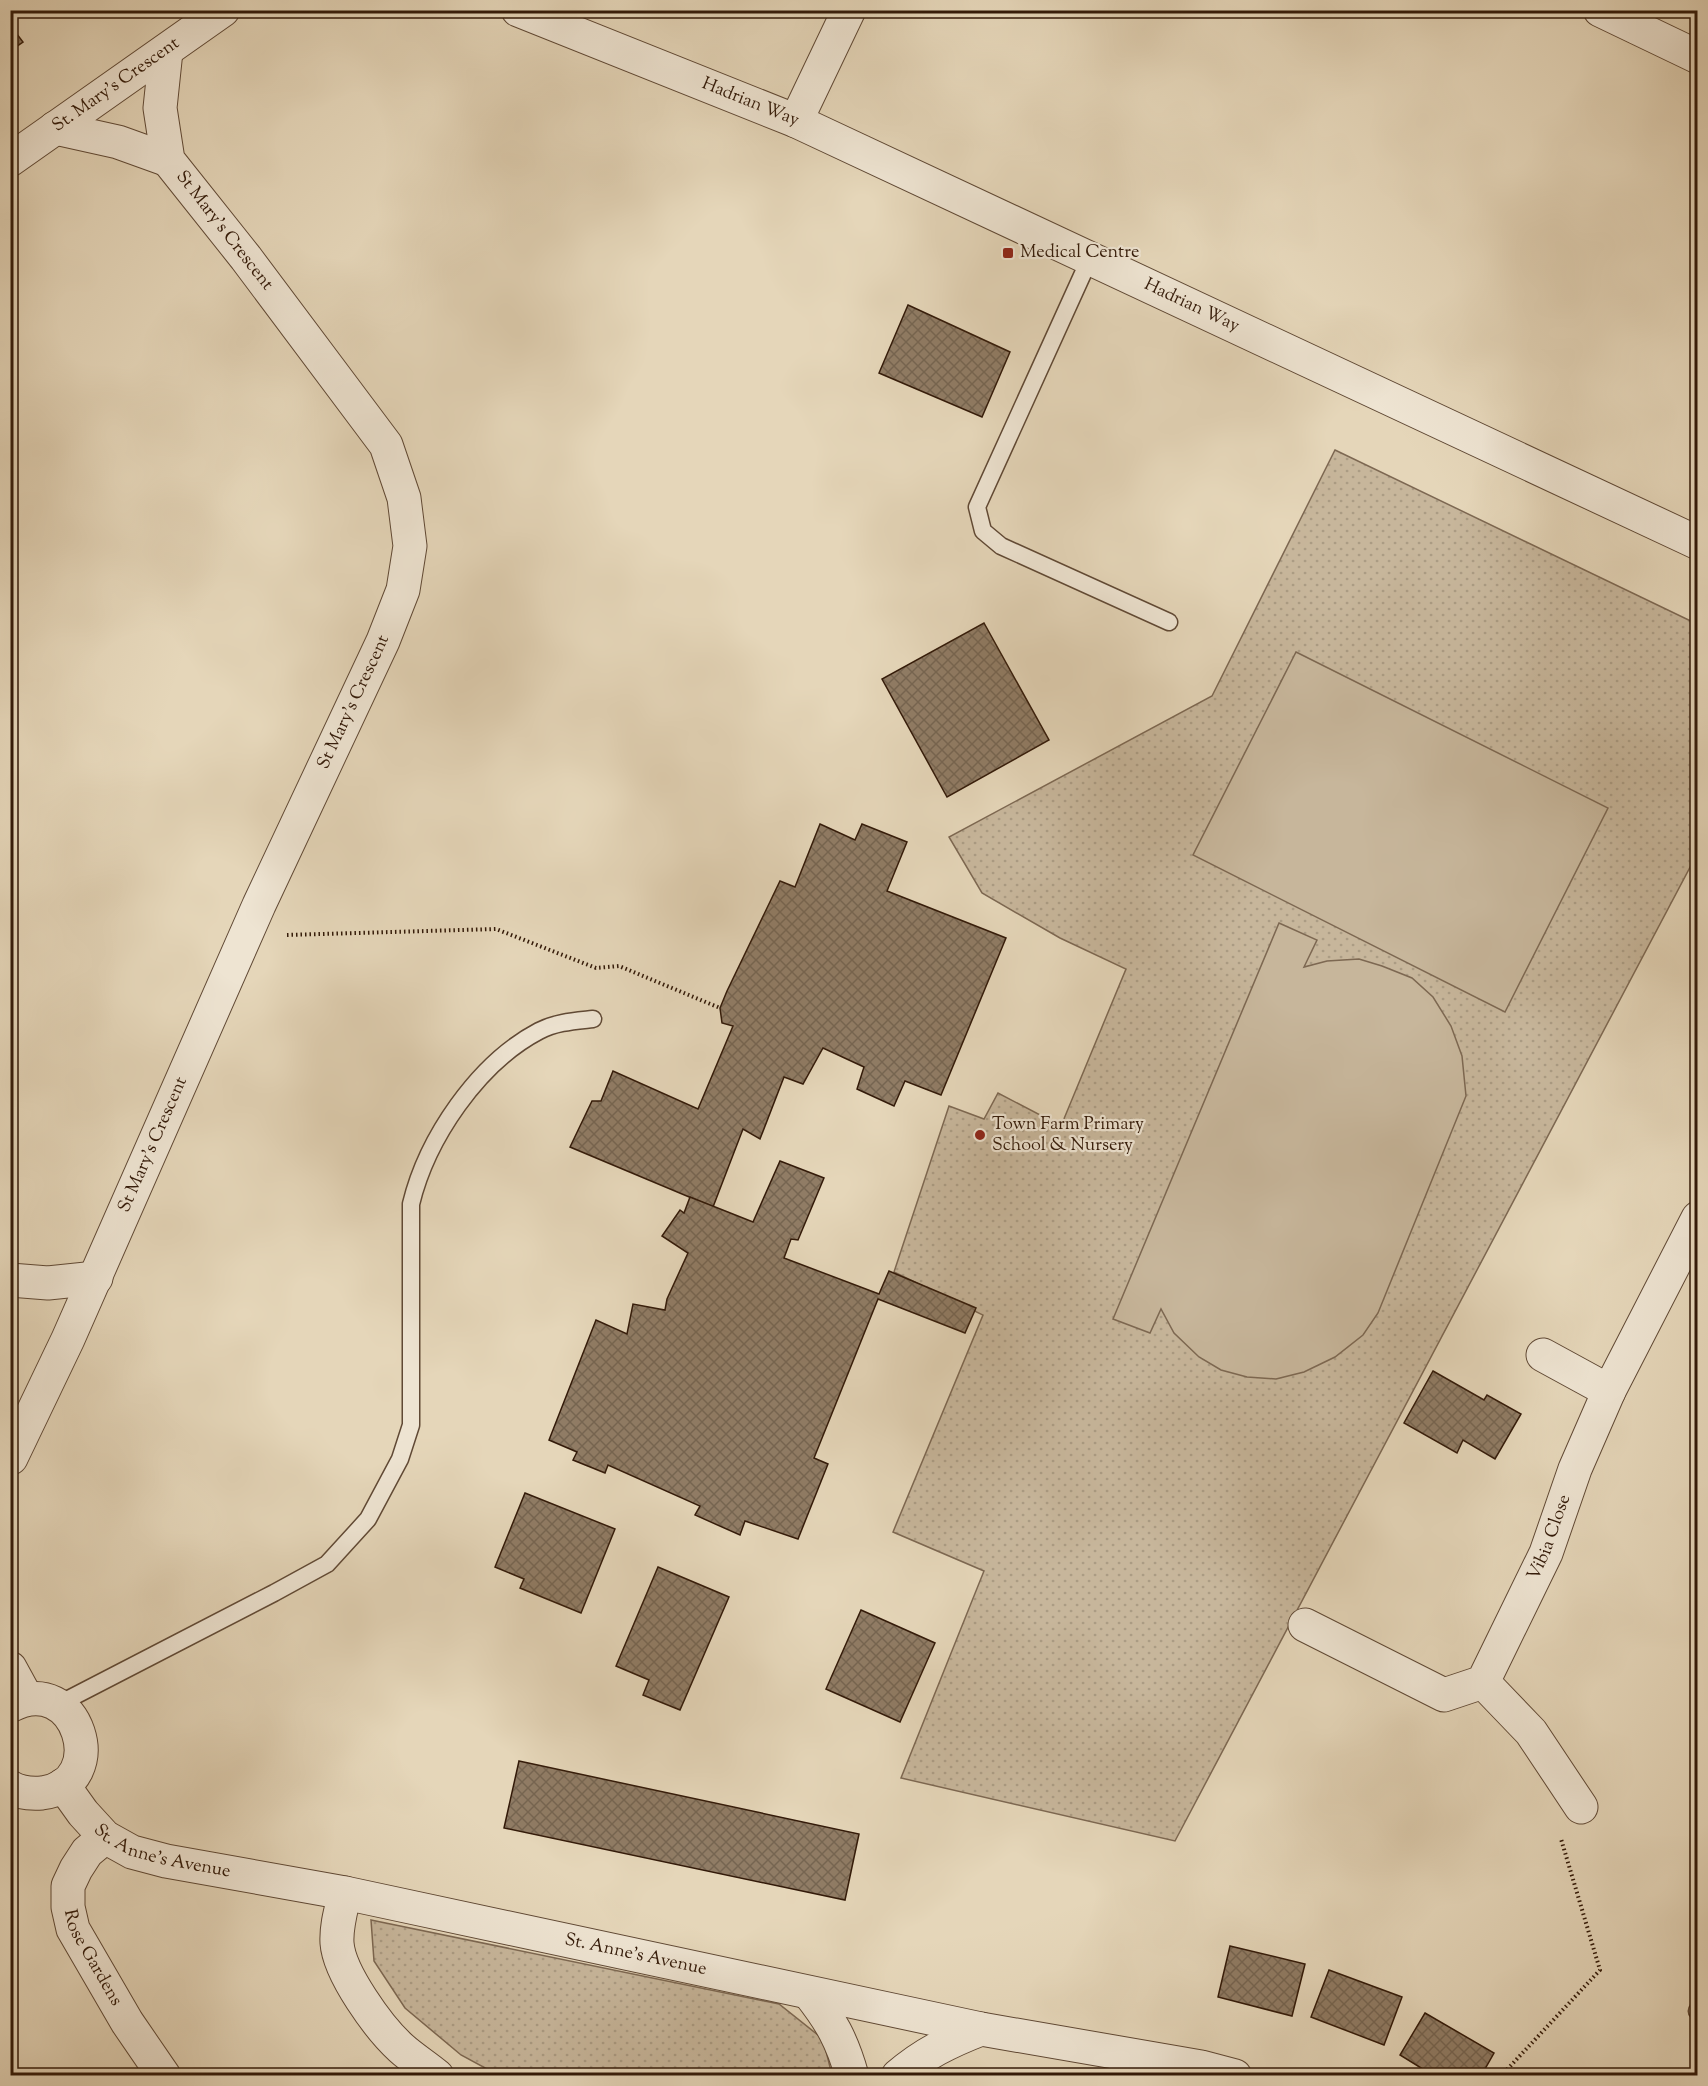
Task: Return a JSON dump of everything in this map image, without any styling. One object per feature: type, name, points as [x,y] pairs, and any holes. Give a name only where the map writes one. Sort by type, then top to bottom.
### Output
[{"type":"street","name":"St. Mary's Crescent","points":[[10,160],[223,10]]},
{"type":"street","name":"Hadrian Way","points":[[518,10],[796,121],[1698,543]]},
{"type":"street","points":[[796,121],[849,10]]},
{"type":"street","points":[[1600,10],[1698,57]]},
{"type":"street","name":"St Mary's Crescent","points":[[11,1457],[96,1278],[248,931],[383,640],[403,590],[410,546],[404,498],[386,445],[246,258],[168,160],[160,108],[166,51]]},
{"type":"street","name":"St Mary's Crescent","points":[[55,128],[118,142],[168,160]]},
{"type":"street","name":"Vibia Close","points":[[1483,1682],[1545,1553],[1575,1469],[1609,1391],[1698,1218]]},
{"type":"street","points":[[10,1280],[48,1283],[96,1278]]},
{"type":"street","points":[[1543,1355],[1609,1391]]},
{"type":"street","points":[[1305,1625],[1444,1695],[1483,1682],[1531,1732],[1581,1807]]},
{"type":"street","points":[[10,1668],[32,1703],[70,1714],[78,1727],[82,1743],[78,1766],[63,1785],[49,1792],[33,1794],[10,1787]]},
{"type":"street","name":"St. Anne's Avenue","points":[[63,1785],[82,1813],[105,1837],[132,1852],[155,1858],[345,1893],[981,2029],[1201,2067],[1235,2076]]},
{"type":"street","name":"Rose Gardens","points":[[105,1837],[87,1852],[68,1886],[68,1907],[73,1929],[127,2022],[164,2076]]},
{"type":"street","points":[[345,1893],[339,1916],[337,1945],[344,1968],[376,2020],[399,2047],[437,2076]]},
{"type":"street","points":[[809,1993],[830,2019],[845,2049],[852,2076]]},
{"type":"street","points":[[898,2076],[914,2062],[946,2043],[981,2029]]},
{"type":"lane","points":[[1090,258],[978,507],[983,531],[1001,546],[1168,622]]},
{"type":"lane","points":[[32,1703],[274,1593],[327,1564],[368,1519],[400,1459],[411,1425],[411,1204],[416,1183],[442,1128],[482,1075],[511,1048],[541,1029],[568,1021],[593,1019]]},
{"type":"path","points":[[248,931],[292,935],[496,929],[596,968],[619,966],[720,1008]]},
{"type":"path","points":[[1501,2076],[1600,1970],[1559,1836]]},
{"type":"shaded area","points":[[1335,450],[1697,624],[1697,854],[1175,1841],[901,1778],[984,1571],[893,1532],[983,1315],[894,1272],[949,1106],[984,1119],[998,1093],[1061,1126],[1126,969],[1060,938],[982,893],[949,837],[1212,696]]},
{"type":"shaded area","points":[[1296,652],[1608,808],[1505,1012],[1193,855]]},
{"type":"shaded area","points":[[1279,923],[1317,940],[1304,967],[1327,961],[1359,959],[1412,978],[1433,997],[1451,1026],[1462,1056],[1466,1096],[1378,1313],[1363,1335],[1335,1357],[1304,1372],[1276,1379],[1247,1377],[1221,1370],[1199,1357],[1174,1333],[1161,1309],[1150,1333],[1113,1319]]},
{"type":"shaded area","points":[[371,1920],[779,2004],[823,2039],[832,2075],[498,2075],[461,2055],[405,2008],[374,1961]]},
{"type":"building","points":[[10,25],[23,42],[10,51]]},
{"type":"building","points":[[908,305],[1010,352],[982,417],[879,373]]},
{"type":"building","points":[[984,623],[1049,740],[947,797],[882,679]]},
{"type":"building","points":[[820,824],[855,840],[862,824],[907,842],[887,891],[1006,938],[941,1095],[905,1081],[894,1106],[857,1089],[864,1067],[823,1048],[803,1084],[784,1077],[760,1139],[743,1129],[713,1207],[570,1147],[592,1101],[601,1101],[613,1071],[698,1109],[733,1026],[722,1023],[720,1008],[727,991],[780,881],[795,887]]},
{"type":"building","points":[[780,1161],[824,1178],[798,1240],[791,1239],[784,1258],[879,1294],[889,1271],[976,1308],[965,1333],[878,1299],[814,1458],[828,1464],[798,1539],[745,1521],[740,1535],[695,1515],[700,1506],[608,1465],[605,1473],[573,1460],[577,1452],[549,1440],[596,1320],[627,1334],[633,1304],[665,1310],[667,1299],[688,1253],[662,1236],[680,1210],[684,1213],[690,1197],[753,1222]]},
{"type":"building","points":[[1433,1371],[1484,1400],[1487,1395],[1521,1414],[1495,1459],[1463,1440],[1457,1453],[1404,1423]]},
{"type":"building","points":[[525,1493],[615,1529],[581,1613],[520,1588],[524,1579],[495,1567]]},
{"type":"building","points":[[658,1567],[729,1597],[680,1710],[643,1695],[649,1680],[616,1666]]},
{"type":"building","points":[[861,1610],[935,1643],[900,1722],[826,1689]]},
{"type":"building","points":[[519,1761],[859,1834],[845,1900],[504,1828]]},
{"type":"building","points":[[1230,1946],[1305,1964],[1292,2016],[1218,1997]]},
{"type":"building","points":[[1329,1970],[1402,1997],[1384,2045],[1311,2017]]},
{"type":"building","points":[[1425,2013],[1494,2053],[1481,2076],[1434,2076],[1400,2055]]},
{"type":"place","name":"Medical Centre","points":[[1008,253]]},
{"type":"place","name":"Town Farm Primary School & Nursery","points":[[980,1135]]}]
